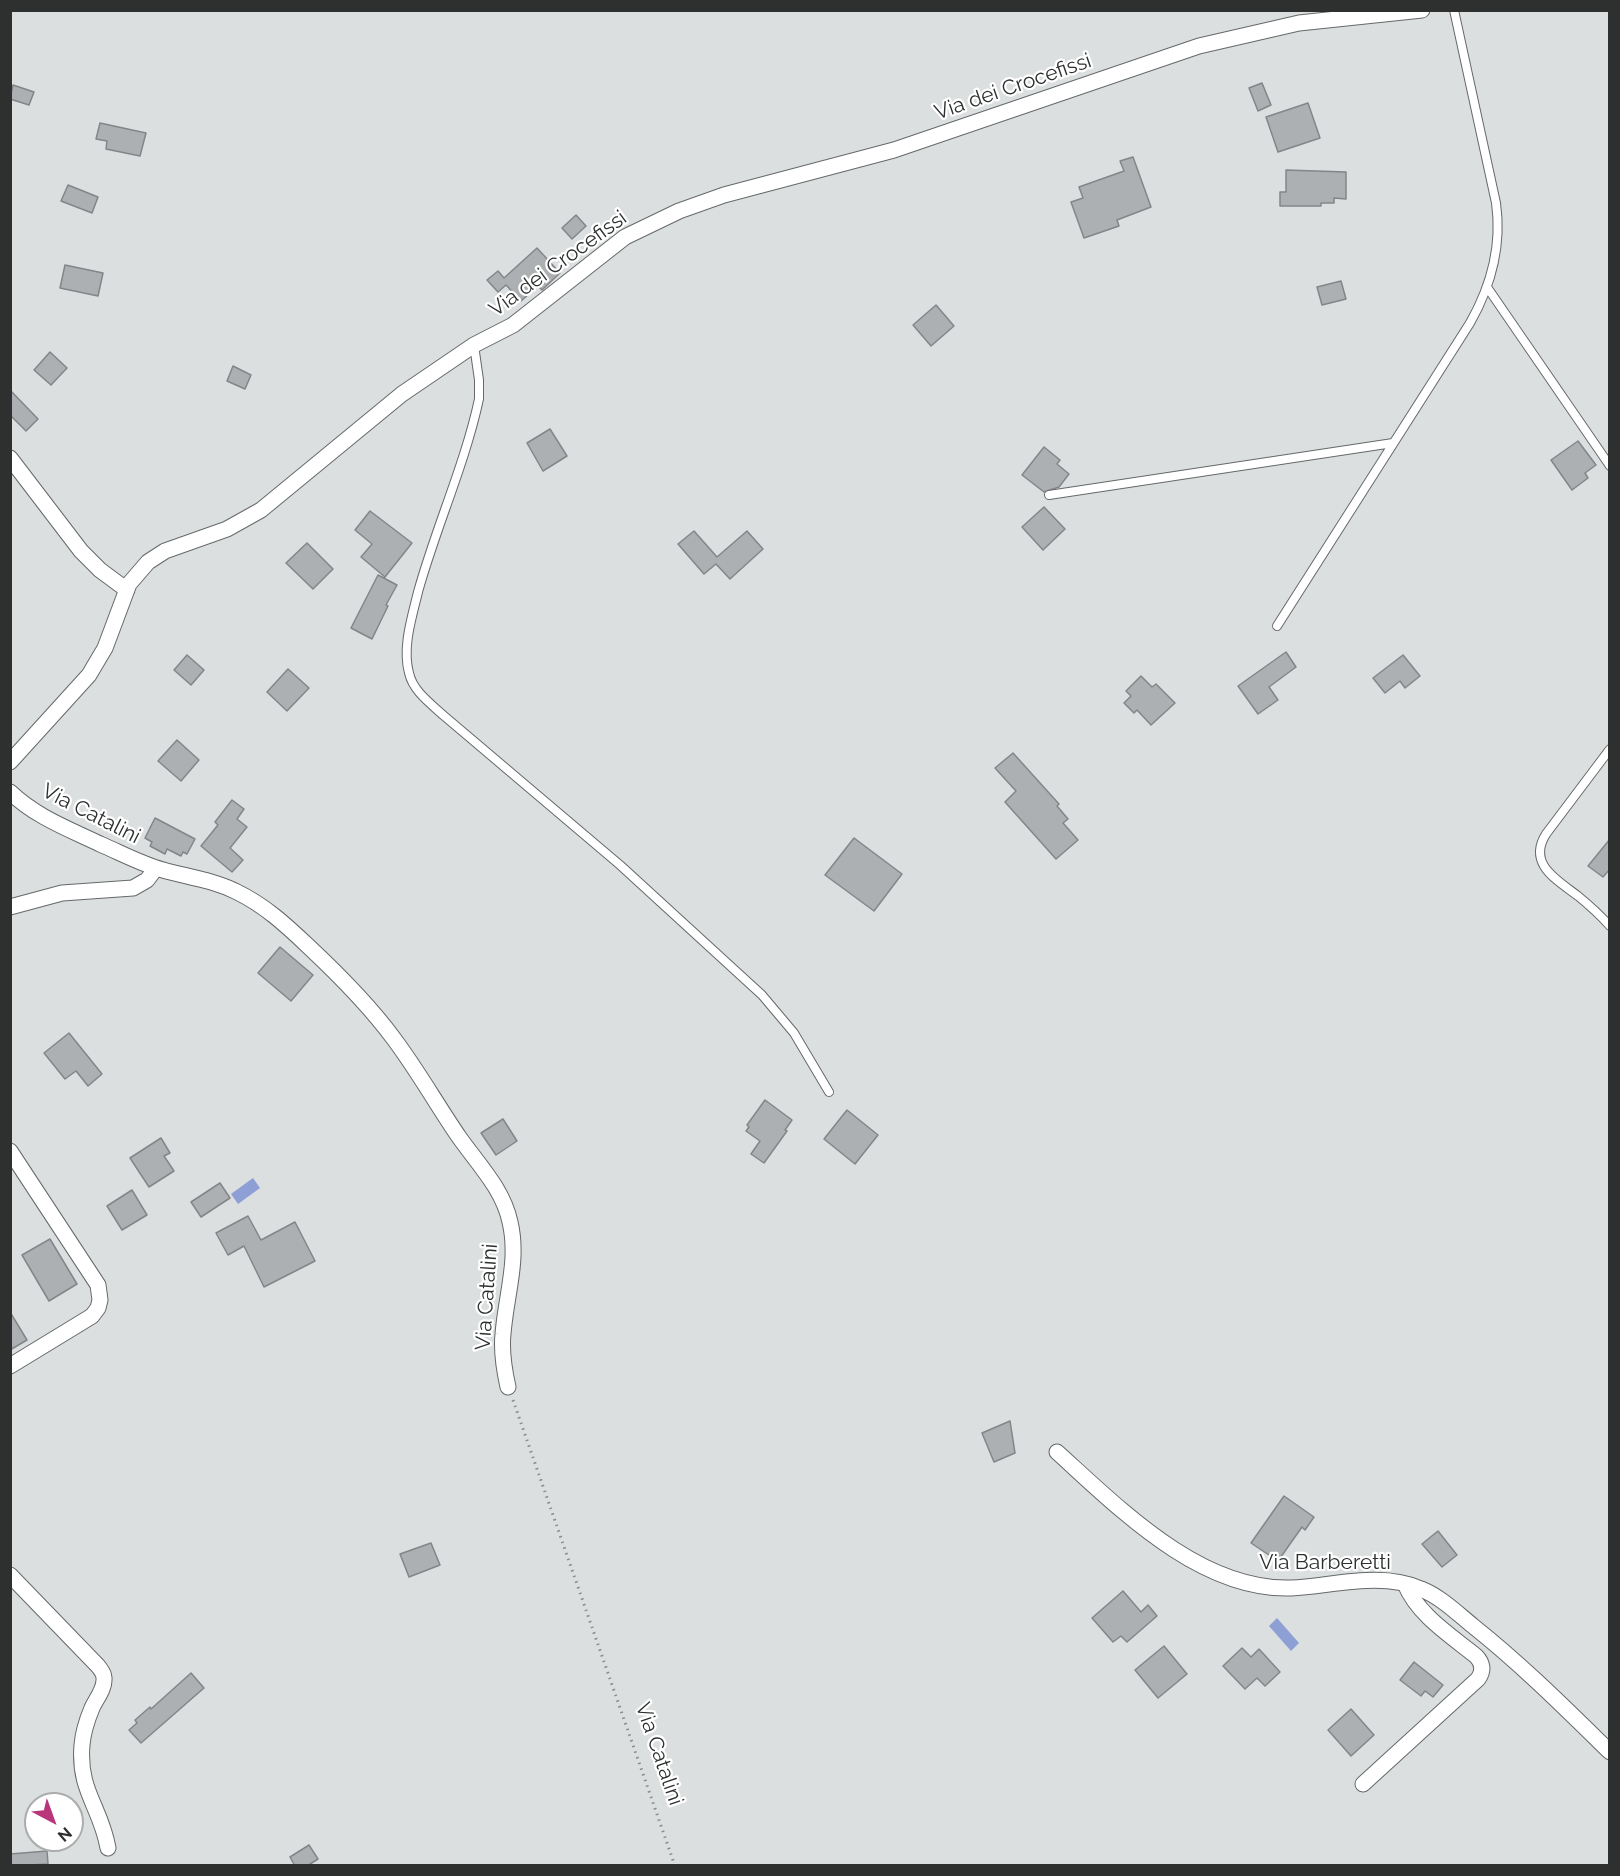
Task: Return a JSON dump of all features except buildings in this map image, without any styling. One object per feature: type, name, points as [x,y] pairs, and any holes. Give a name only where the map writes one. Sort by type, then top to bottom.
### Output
[{"type":"street","name":"Via dei Crocefissi","points":[[10,762],[89,675],[105,648],[127,590],[140,570],[157,556],[183,543],[227,529],[261,510],[411,388],[474,345],[513,324],[625,237],[700,203],[760,184],[894,150],[1213,42],[1299,23],[1422,10]]},
{"type":"street","points":[[10,458],[81,551],[100,570],[127,590]]},
{"type":"street","name":"Via Catalini","points":[[10,792],[51,821],[156,868],[236,891],[269,912],[302,940],[342,979],[388,1031],[461,1140],[492,1181],[507,1210],[514,1247],[512,1276],[502,1336],[503,1361],[508,1387]]},
{"type":"street","name":"Via Catalini","points":[[10,907],[62,893],[133,888],[147,880],[156,868]]},
{"type":"street","points":[[10,1151],[91,1273],[101,1297],[98,1308],[88,1319],[10,1366]]},
{"type":"street","name":"Via Barberetti","points":[[1057,1452],[1146,1529],[1195,1560],[1226,1576],[1245,1583],[1273,1588],[1374,1581],[1405,1584],[1434,1596],[1532,1676],[1610,1752]]},
{"type":"street","points":[[10,1575],[103,1673],[104,1685],[92,1708],[85,1731],[81,1762],[85,1785],[102,1825],[108,1848]]},
{"type":"street","points":[[1363,1784],[1478,1679],[1482,1671],[1482,1663],[1476,1656],[1428,1617],[1405,1584]]},
{"type":"lane","points":[[1277,626],[1470,323],[1487,287],[1497,253],[1497,213],[1454,10]]},
{"type":"lane","points":[[1487,287],[1610,466]]},
{"type":"lane","points":[[474,345],[479,399],[415,603],[407,651],[407,668],[411,680],[417,690],[443,715],[613,859],[762,995],[794,1033],[829,1092]]},
{"type":"lane","points":[[1049,495],[1393,444]]},
{"type":"lane","points":[[1610,748],[1540,845],[1543,864],[1551,875],[1610,926]]},
{"type":"path","name":"Via Catalini","points":[[508,1387],[675,1866]]},
{"type":"water","points":[[253,1178],[260,1188],[238,1204],[231,1194]]},
{"type":"water","points":[[1277,1618],[1299,1643],[1291,1651],[1269,1626]]}]
